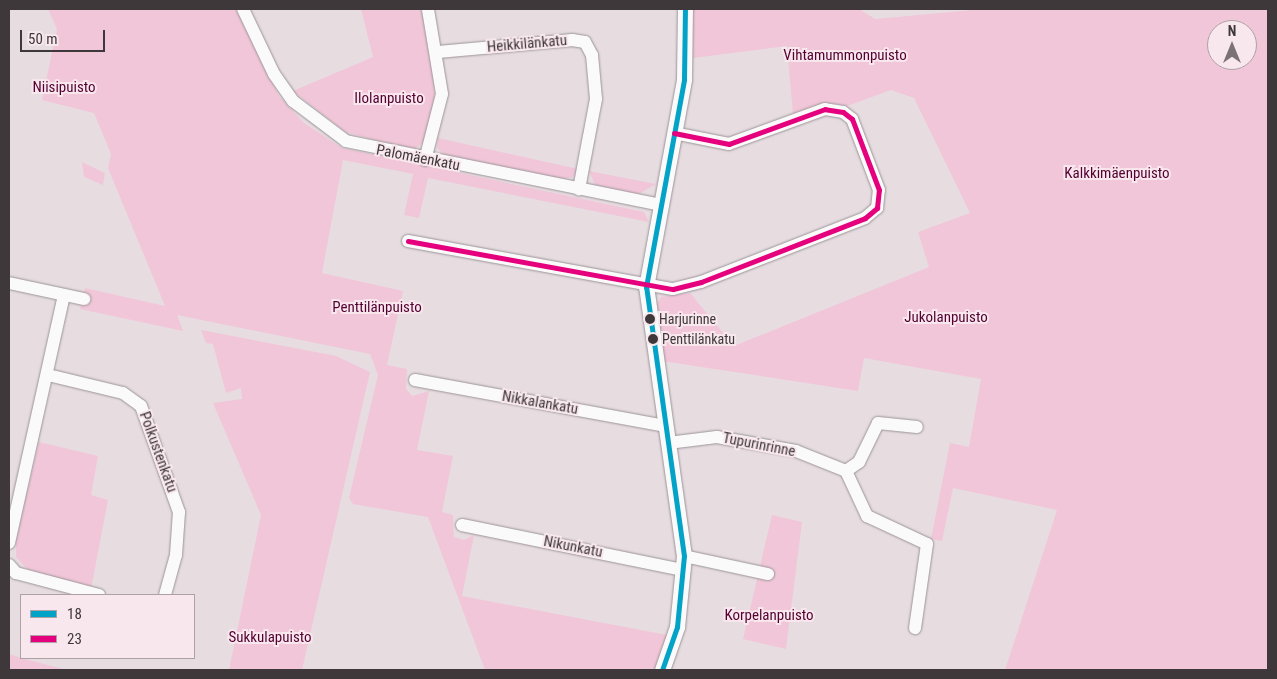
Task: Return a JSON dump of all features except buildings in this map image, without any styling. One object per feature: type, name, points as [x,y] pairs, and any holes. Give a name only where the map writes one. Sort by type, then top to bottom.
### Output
[{"type":"street","name":"Palomäenkatu","points":[[244,9],[274,74],[311,118],[346,141],[425,160],[660,205]]},
{"type":"street","points":[[425,160],[440,112],[438,52],[428,9]]},
{"type":"street","points":[[662,670],[676,627],[684,563],[646,287],[686,64],[685,9]]},
{"type":"street","name":"Heikkilänkatu","points":[[438,52],[572,40],[585,42],[592,55],[596,99],[579,189]]},
{"type":"street","points":[[408,242],[646,287],[673,288],[701,282],[865,218],[879,202],[852,119],[843,112],[825,109],[729,144],[674,133]]},
{"type":"street","points":[[9,283],[84,299]]},
{"type":"street","points":[[9,542],[48,375],[64,295]]},
{"type":"street","name":"Polkustenkatu","points":[[48,375],[123,393],[141,406],[179,512],[176,555],[165,594]]},
{"type":"street","name":"Nikkalankatu","points":[[415,380],[665,426]]},
{"type":"street","points":[[915,628],[927,544],[867,516],[846,472],[859,462],[878,423],[917,427]]},
{"type":"street","name":"Tupurinrinne","points":[[668,443],[717,437],[796,451],[846,472]]},
{"type":"street","name":"Nikunkatu","points":[[462,525],[684,563],[768,574]]},
{"type":"street","points":[[9,565],[16,573],[95,594]]},
{"type":"green space","points":[[48,9],[236,9],[279,96],[304,123],[342,148],[644,212],[649,222],[428,178],[419,218],[404,215],[413,174],[343,160],[322,273],[403,291],[387,365],[407,369],[406,389],[412,396],[429,391],[417,450],[453,456],[442,512],[453,515],[454,537],[464,540],[474,535],[462,596],[667,635],[654,670],[485,670],[428,517],[353,504],[349,498],[378,375],[370,354],[177,315],[183,331],[80,309],[85,288],[165,306],[108,168],[111,154],[94,113],[42,100],[57,29]]},
{"type":"green space","name":"Ilolanpuisto","points":[[361,9],[421,9],[431,49],[435,103],[426,141],[413,150],[345,132],[293,91],[373,57]]},
{"type":"green space","name":"Kalkkimäenpuisto","points":[[692,9],[859,9],[875,19],[983,9],[1268,9],[1268,670],[1005,670],[1057,510],[953,488],[942,541],[931,539],[950,443],[969,447],[981,379],[864,358],[858,391],[662,361],[654,309],[661,297],[690,293],[734,346],[929,267],[918,232],[970,213],[914,98],[891,90],[847,106],[830,103],[793,115],[787,46],[693,58]]},
{"type":"green space","points":[[438,138],[578,169],[573,177],[563,179],[447,157],[437,148]]},
{"type":"green space","points":[[82,162],[105,173],[103,185],[84,177]]},
{"type":"green space","points":[[589,171],[656,184],[639,194],[595,185]]},
{"type":"green space","name":"Sukkulapuisto","points":[[201,330],[336,356],[370,372],[302,670],[229,670],[261,515],[213,403],[242,399],[241,388],[226,393],[213,344],[206,343]]},
{"type":"green space","points":[[39,442],[98,456],[91,495],[108,500],[91,589],[27,569],[16,557],[16,540]]},
{"type":"green space","name":"Korpelanpuisto","points":[[772,515],[802,522],[786,649],[743,639]]},
{"type":"green space","points":[[9,654],[20,659],[67,670],[9,670]]},
{"type":"transit line","name":"18","points":[[662,670],[677,627],[684,556],[646,287],[684,79],[685,9]]},
{"type":"transit line","name":"23","points":[[408,241],[673,289],[701,282],[865,218],[877,208],[879,190],[852,119],[843,112],[825,109],[729,144],[674,133]]},
{"type":"place","name":"Harjurinne","points":[[650,319]]},
{"type":"place","name":"Penttilänkatu","points":[[653,339]]},
{"type":"park label","name":"Vihtamummonpuisto","points":[[845,56]]},
{"type":"park label","name":"Niisipuisto","points":[[64,88]]},
{"type":"park label","name":"Penttilänpuisto","points":[[377,308]]},
{"type":"park label","name":"Jukolanpuisto","points":[[946,318]]}]
